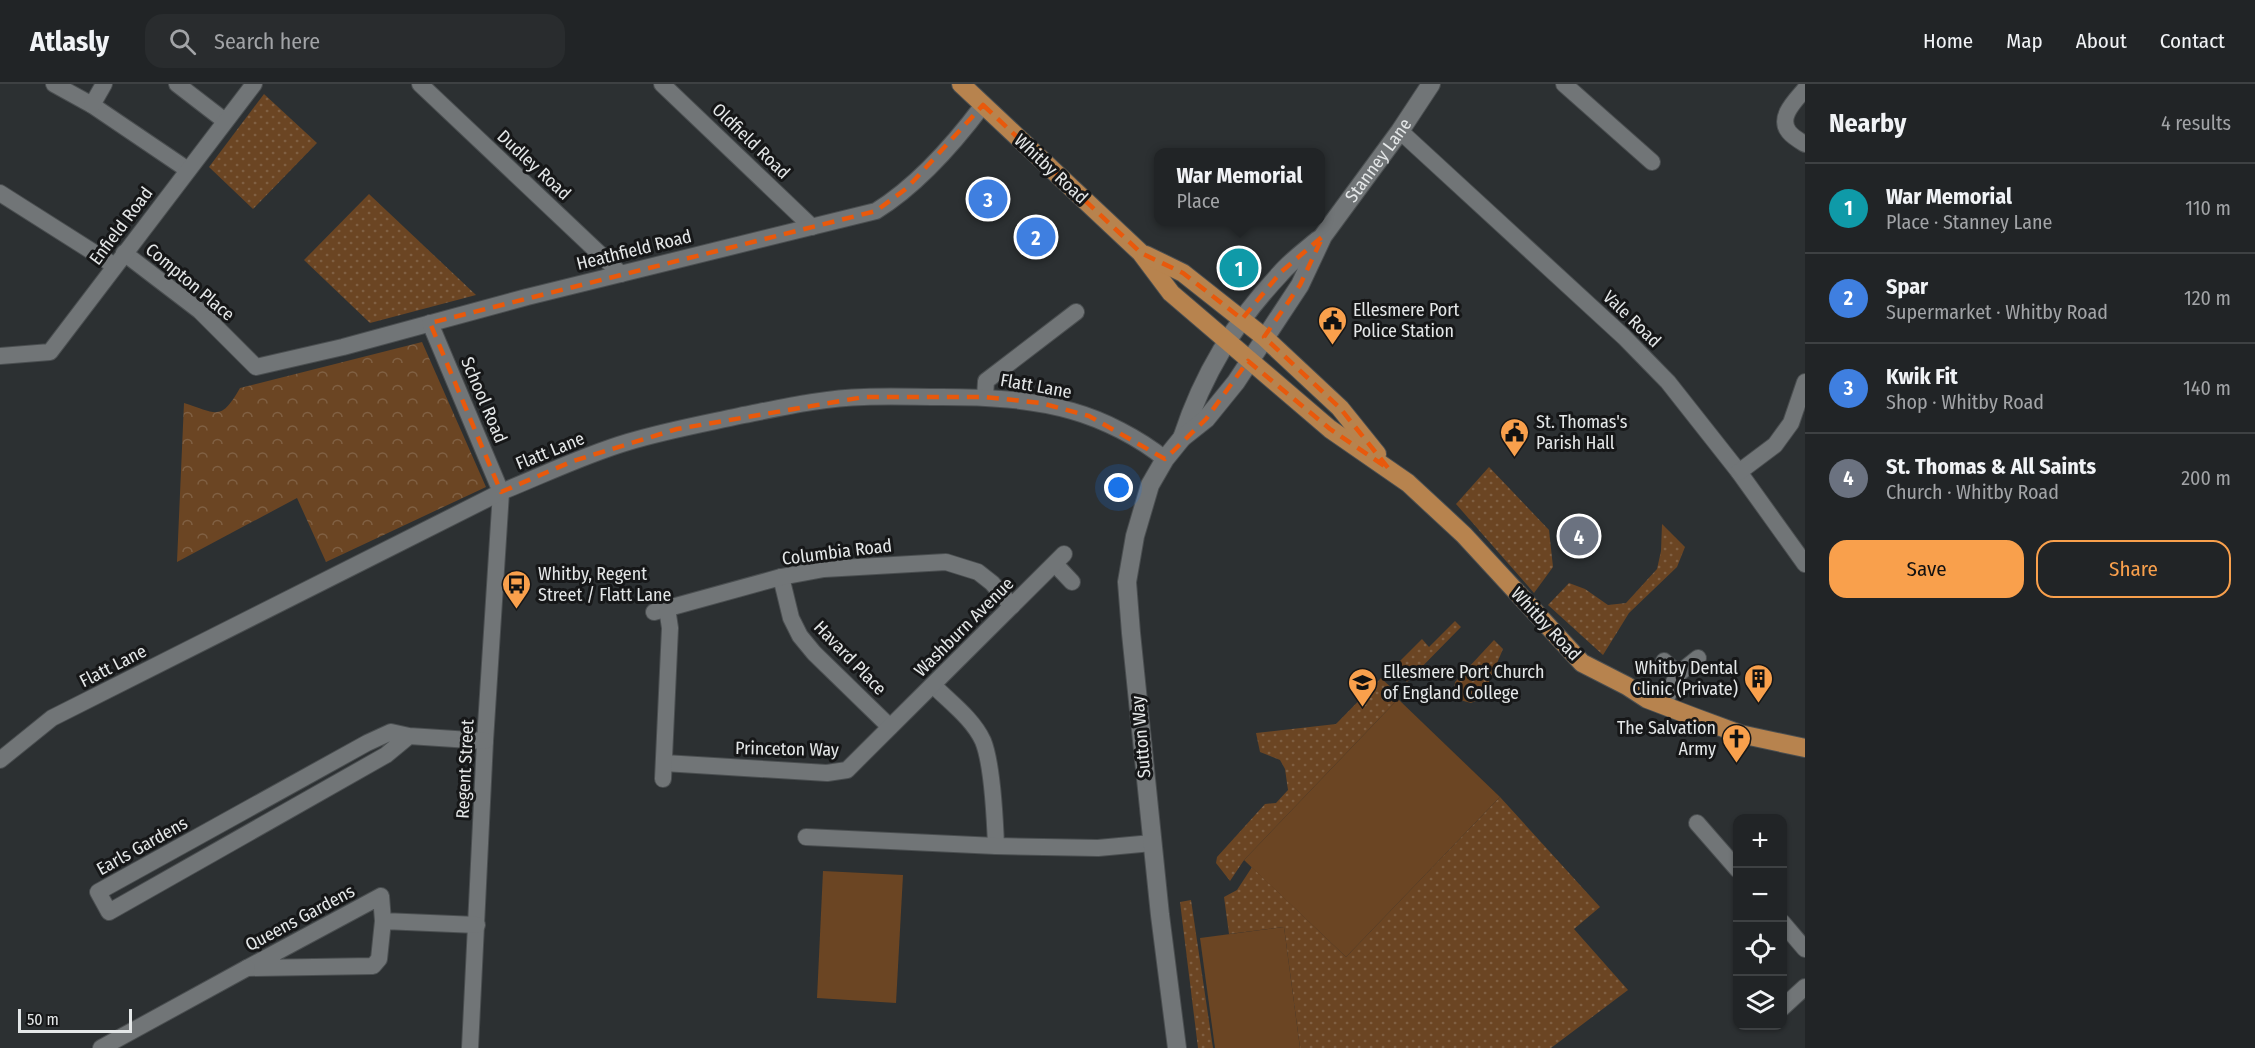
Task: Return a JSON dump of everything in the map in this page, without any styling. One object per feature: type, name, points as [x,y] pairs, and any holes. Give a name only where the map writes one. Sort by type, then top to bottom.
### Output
[{"type":"main road","name":"Whitby Road","points":[[962,84],[1141,252],[1171,293],[1330,429],[1407,483],[1464,535],[1582,663],[1647,699],[1740,734],[1805,748]]},
{"type":"main road","name":"Stanney Lane","points":[[1248,361],[1300,285],[1323,236],[1400,131],[1437,87]]},
{"type":"main road","name":"Stanney Lane","points":[[1226,340],[1281,272],[1323,236]]},
{"type":"main road","name":"Whitby Road","points":[[1141,252],[1183,273],[1264,338],[1340,408],[1389,469]]},
{"type":"main road","name":"Sutton Way","points":[[1182,438],[1193,405],[1226,340]]},
{"type":"main road","name":"Sutton Way","points":[[1177,1048],[1143,762],[1127,582],[1135,536],[1150,485],[1165,459],[1182,438],[1206,419],[1236,382],[1248,361]]},
{"type":"street","points":[[54,84],[92,105],[188,170]]},
{"type":"street","points":[[92,105],[104,84]]},
{"type":"street","points":[[177,84],[225,121]]},
{"type":"street","name":"Enfield Road","points":[[0,356],[50,352],[254,84]]},
{"type":"street","name":"Dudley Road","points":[[420,84],[621,274]]},
{"type":"street","name":"Oldfield Road","points":[[662,84],[812,227]]},
{"type":"street","points":[[1564,84],[1652,162]]},
{"type":"street","points":[[1805,89],[1787,112],[1785,121],[1788,131],[1805,144]]},
{"type":"street","name":"Heathfield Road","points":[[256,367],[343,347],[621,274],[876,211],[900,196],[964,131],[983,105]]},
{"type":"street","name":"Vale Road","points":[[1400,131],[1631,344],[1668,382],[1739,472],[1805,564]]},
{"type":"street","name":"Compton Place","points":[[0,193],[120,260],[200,311],[256,367]]},
{"type":"street","points":[[985,398],[986,381],[1076,312]]},
{"type":"street","name":"School Road","points":[[430,323],[501,492]]},
{"type":"street","points":[[1739,472],[1775,445],[1801,405],[1805,382]]},
{"type":"street","name":"Flatt Lane","points":[[0,759],[52,718],[501,492],[573,461],[628,442],[676,429],[774,409],[864,397],[985,398],[1041,403],[1072,411],[1114,428],[1165,459]]},
{"type":"street","name":"Regent Street","points":[[470,1048],[485,741],[501,492]]},
{"type":"street","name":"Washburn Avenue","points":[[890,727],[1060,559],[1072,582]]},
{"type":"street","name":"Columbia Road","points":[[660,610],[781,577],[824,569],[946,562],[978,572],[1012,606]]},
{"type":"street","name":"Havard Place","points":[[781,577],[791,618],[800,636],[814,653],[890,727]]},
{"type":"street","name":"Princeton Way","points":[[660,610],[670,628],[664,771],[827,773],[847,770],[890,727]]},
{"type":"street","points":[[1663,705],[1678,674],[1698,658]]},
{"type":"street","points":[[1664,661],[1678,674]]},
{"type":"street","points":[[934,686],[967,719],[987,753],[996,846]]},
{"type":"street","name":"Earls Gardens","points":[[409,736],[386,755],[109,912],[98,892],[367,742],[391,732],[409,736],[485,741]]},
{"type":"street","points":[[232,818],[242,836]]},
{"type":"street","points":[[1697,823],[1735,868]]},
{"type":"street","points":[[806,837],[996,846],[1098,848],[1152,843]]},
{"type":"street","name":"Queens Gardens","points":[[101,1048],[247,968],[381,896],[379,959],[373,966],[247,968]]},
{"type":"street","points":[[382,921],[477,925]]},
{"type":"street","points":[[1787,928],[1805,948]]},
{"type":"street","points":[[1787,1003],[1805,987]]},
{"type":"highlighted area","points":[[983,105],[1141,253],[1183,273],[1242,319],[1281,272],[1323,236],[1300,285],[1264,337],[1340,408],[1389,469],[1330,429],[1248,361],[1206,419],[1165,459],[1089,416],[1041,403],[985,397],[864,397],[677,429],[573,461],[501,492],[430,323],[876,211],[907,188]]},
{"type":"green space","points":[[264,94],[317,143],[253,209],[209,167]]},
{"type":"green space","points":[[369,194],[476,295],[370,323],[304,260]]},
{"type":"green space","points":[[422,342],[486,487],[326,562],[297,498],[177,562],[184,403],[218,412],[228,406],[240,388]]},
{"type":"green space","points":[[1489,467],[1549,530],[1553,567],[1534,593],[1456,504]]},
{"type":"green space","points":[[1662,524],[1685,547],[1677,567],[1629,613],[1603,655],[1548,605],[1569,583],[1585,589],[1608,605],[1626,603],[1657,569],[1661,551]]},
{"type":"green space","points":[[1455,621],[1461,627],[1407,682],[1393,668],[1422,639],[1429,647]]},
{"type":"green space","points":[[1494,640],[1503,649],[1482,698],[1471,703],[1460,700],[1454,693],[1455,682]]},
{"type":"green space","points":[[1381,678],[1398,694],[1398,699],[1244,860],[1230,881],[1216,863],[1217,857],[1265,804],[1276,803],[1288,790],[1285,769],[1280,760],[1260,752],[1256,733],[1336,724]]},
{"type":"green space","points":[[1398,699],[1500,797],[1346,957],[1244,860]]},
{"type":"green space","points":[[1500,797],[1600,907],[1574,929],[1628,990],[1551,1048],[1300,1048],[1284,927],[1229,934],[1224,897],[1237,890],[1252,867],[1346,957]]},
{"type":"green space","points":[[823,871],[903,875],[896,1003],[817,998]]},
{"type":"green space","points":[[1191,900],[1213,1048],[1198,1048],[1180,902]]},
{"type":"green space","points":[[1284,927],[1300,1048],[1215,1048],[1200,938]]},
{"type":"place","name":"Kwik Fit","points":[[988,199]]},
{"type":"place","name":"Spar","points":[[1036,237]]},
{"type":"place","name":"War Memorial","points":[[1239,268]]},
{"type":"place","name":"Ellesmere Port Police Station","points":[[1332,346]]},
{"type":"place","name":"St. Thomas's Parish Hall","points":[[1515,458]]},
{"type":"place","name":"St. Thomas & All Saints","points":[[1579,536]]},
{"type":"place","name":"Whitby, Regent Street / Flatt Lane","points":[[517,610]]},
{"type":"place","name":"Whitby Dental Clinic (Private)","points":[[1759,704]]},
{"type":"place","name":"Ellesmere Port Church of England College","points":[[1362,708]]},
{"type":"place","name":"The Salvation Army","points":[[1737,764]]}]
